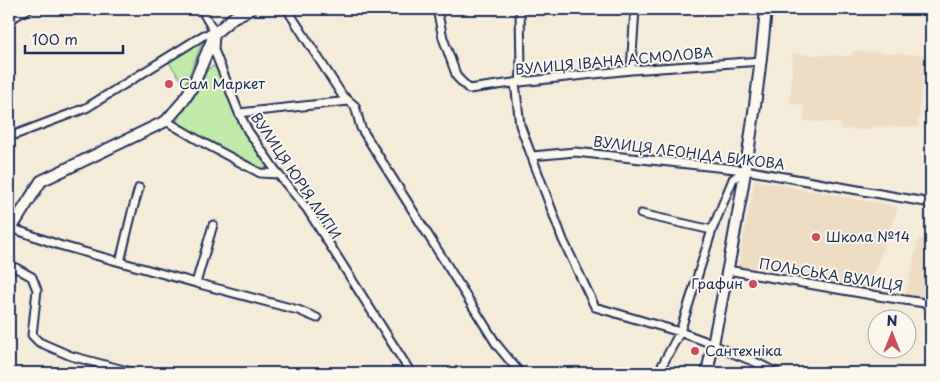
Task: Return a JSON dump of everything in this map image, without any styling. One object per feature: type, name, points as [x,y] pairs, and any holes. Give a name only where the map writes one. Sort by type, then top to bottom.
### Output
[{"type":"main road","points":[[10,230],[41,181],[166,122],[192,87],[215,33],[234,18],[251,9]]},
{"type":"main road","points":[[707,373],[745,170],[762,60],[766,9]]},
{"type":"street","points":[[9,20],[28,9]]},
{"type":"street","name":"ВУЛИЦЯ ЮРІЯ ЛИПИ","points":[[201,9],[215,33],[214,50],[238,113],[248,131],[278,174],[306,209],[411,373]]},
{"type":"street","points":[[287,9],[342,95],[355,106],[361,128],[497,345],[520,373]]},
{"type":"street","name":"ВУЛИЦЯ ІВАНА АСМОЛОВА","points":[[437,9],[443,38],[457,77],[469,88],[631,70],[762,60]]},
{"type":"street","points":[[520,9],[521,70],[517,83],[520,125],[563,240],[595,307],[680,332],[713,344],[777,373]]},
{"type":"street","points":[[631,70],[635,9]]},
{"type":"street","points":[[9,137],[86,108],[204,35],[215,33]]},
{"type":"street","points":[[238,113],[350,101]]},
{"type":"street","points":[[166,122],[260,173],[278,174]]},
{"type":"street","name":"ВУЛИЦЯ ЛЕОНІДА БИКОВА","points":[[532,156],[575,152],[745,170],[931,203]]},
{"type":"street","points":[[658,373],[680,332],[712,230],[733,179],[745,170]]},
{"type":"street","points":[[120,262],[139,188]]},
{"type":"street","points":[[641,214],[712,230]]},
{"type":"street","points":[[196,283],[213,225]]},
{"type":"street","points":[[10,230],[60,246],[298,310],[317,318]]},
{"type":"street","points":[[9,264],[32,277],[37,290],[32,335],[39,342],[71,356],[135,373]]},
{"type":"street","name":"ПОЛЬСЬКА ВУЛИЦЯ","points":[[727,270],[931,304]]},
{"type":"shaded area","points":[[854,51],[925,55],[918,127],[871,126],[870,130],[841,129],[841,123],[804,121],[804,105],[790,104],[793,54],[849,56]]},
{"type":"shaded area","name":"Школа №14","points":[[755,180],[898,207],[869,288],[738,267]]},
{"type":"shaded area","points":[[919,238],[931,241],[931,299],[905,296]]},
{"type":"green space","points":[[203,40],[185,86],[168,61]]},
{"type":"green space","points":[[213,66],[217,69],[240,125],[268,168],[261,170],[175,123],[194,98],[208,69]]},
{"type":"place","name":"Сам Маркет","points":[[169,84]]},
{"type":"place","name":"Школа №14","points":[[816,237]]},
{"type":"place","name":"Графин","points":[[753,284]]},
{"type":"place","name":"Сантехніка","points":[[695,351]]}]
